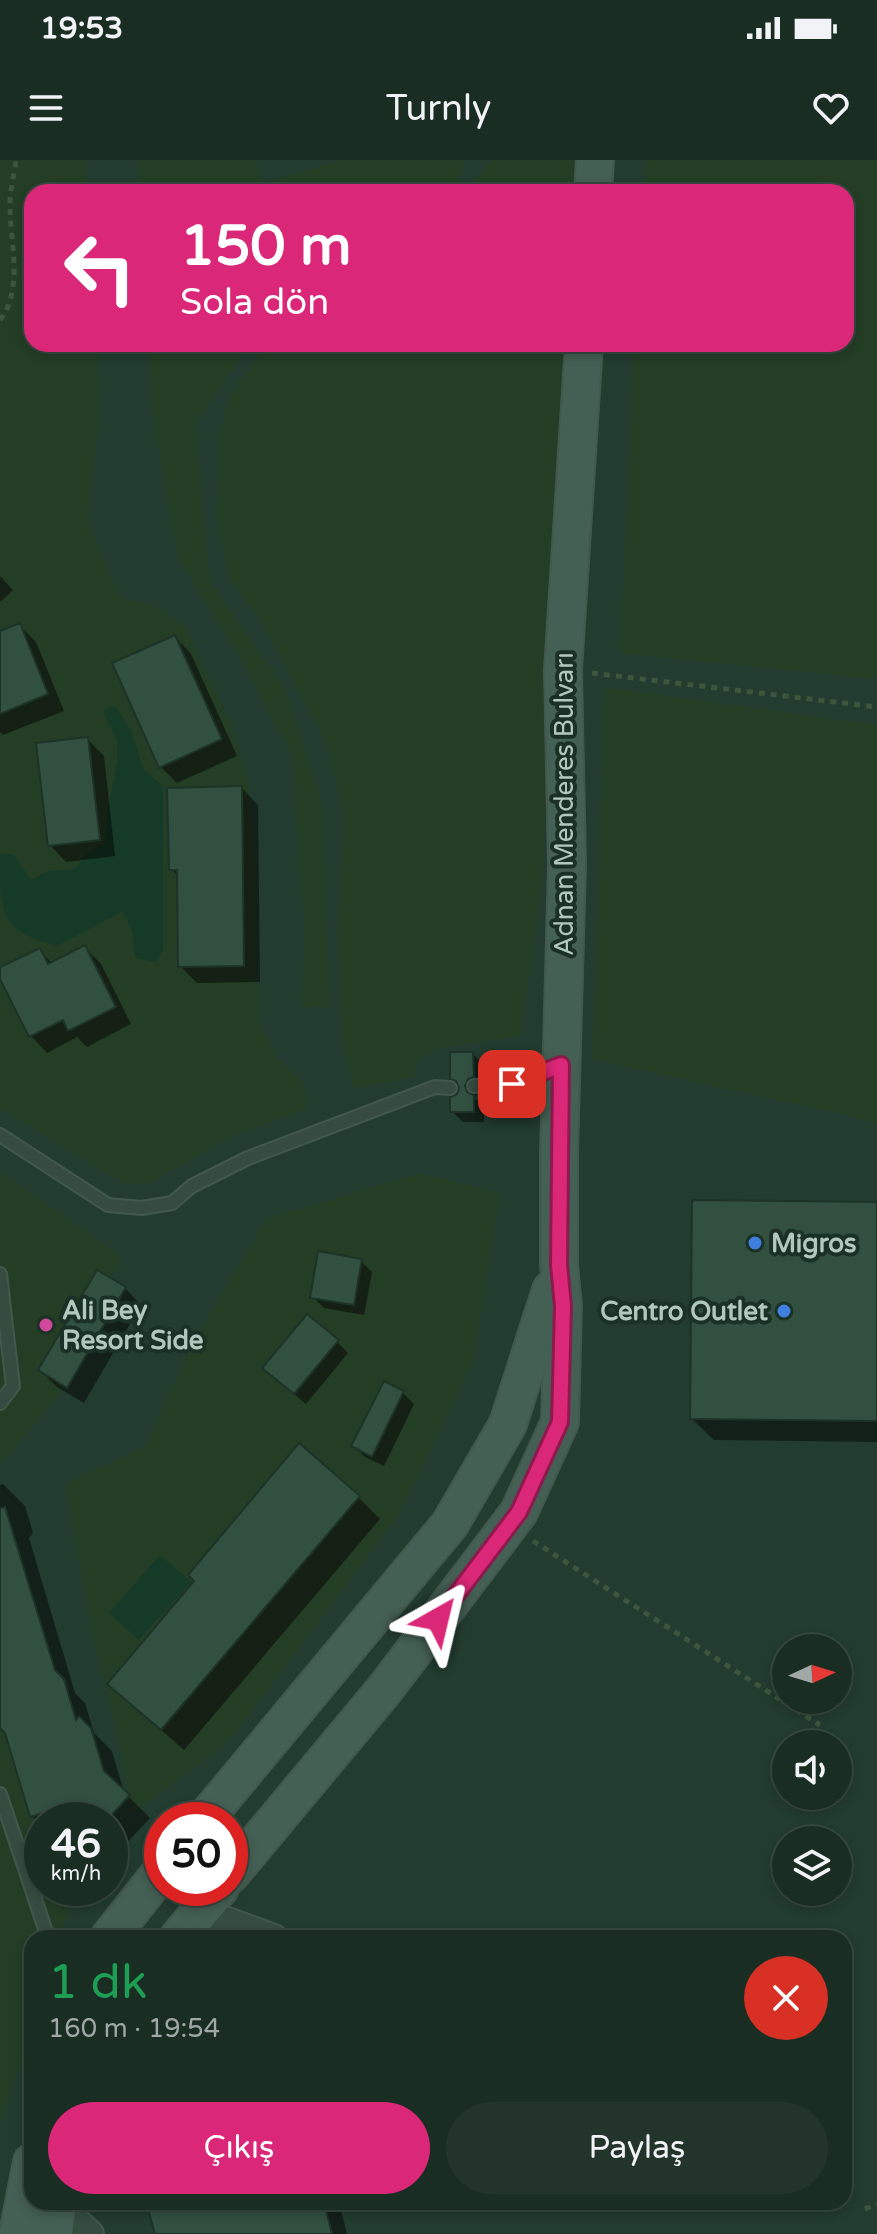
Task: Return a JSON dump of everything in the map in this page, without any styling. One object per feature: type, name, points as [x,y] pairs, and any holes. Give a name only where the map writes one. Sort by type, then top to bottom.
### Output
[{"type":"main road","points":[[594,184],[595,160]]},
{"type":"main road","name":"Adnan Menderes Bulvarı","points":[[248,1853],[385,1689],[519,1512],[560,1422],[563,1306],[559,1265],[561,1065],[567,867],[563,670],[583,352]]},
{"type":"main road","name":"Adnan Menderes Bulvarı","points":[[219,1802],[450,1524],[508,1424],[559,1265]]},
{"type":"main road","points":[[115,1930],[144,1894]]},
{"type":"main road","points":[[18,2234],[24,2203]]},
{"type":"street","points":[[199,1912],[251,1930]]},
{"type":"street","points":[[57,2213],[90,2234]]},
{"type":"lane","points":[[474,1086],[512,1084],[561,1065]]},
{"type":"lane","points":[[0,1135],[108,1205],[142,1208],[172,1203],[192,1186],[248,1158],[435,1087],[450,1088]]},
{"type":"lane","points":[[0,1274],[13,1386],[0,1403]]},
{"type":"lane","points":[[0,1794],[45,1930]]},
{"type":"path","points":[[0,320],[8,309],[14,265],[9,207],[16,160]]},
{"type":"path","points":[[563,670],[877,707]]},
{"type":"path","points":[[508,1525],[820,1725]]},
{"type":"path","points":[[865,2209],[877,2204]]},
{"type":"shaded area","points":[[0,160],[86,160],[88,184],[24,184],[24,352],[98,352],[100,410],[88,520],[120,598],[155,605],[185,626],[233,726],[248,783],[257,880],[258,1019],[279,1060],[302,1080],[306,1109],[228,1138],[146,1185],[123,1183],[0,1108]]},
{"type":"shaded area","points":[[137,160],[256,160],[262,184],[138,184]]},
{"type":"shaded area","points":[[340,160],[465,160],[458,184],[262,184]]},
{"type":"shaded area","points":[[490,160],[581,160],[579,184],[472,184]]},
{"type":"shaded area","points":[[646,160],[877,160],[877,679],[620,653],[634,352],[854,352],[854,184],[644,184]]},
{"type":"shaded area","points":[[149,352],[244,352],[195,424],[210,581],[285,688],[321,798],[330,1009],[302,1006],[304,924],[292,757],[243,664],[178,558],[153,417]]},
{"type":"shaded area","points":[[261,352],[566,352],[553,549],[543,873],[521,1035],[436,1049],[416,1062],[415,1076],[354,1089],[342,1039],[337,930],[344,817],[327,745],[259,618],[229,579],[217,518],[218,443],[228,398]]},
{"type":"shaded area","points":[[605,687],[877,725],[877,1122],[592,1059]]},
{"type":"shaded area","points":[[115,706],[132,732],[143,769],[163,786],[163,949],[157,962],[136,958],[132,931],[123,911],[57,946],[38,940],[14,926],[3,906],[0,854],[14,855],[31,880],[46,872],[74,869],[88,853],[105,844],[117,762],[117,740],[103,711]]},
{"type":"shaded area","name":"Ali Bey Resort Side","points":[[0,1172],[121,1256],[61,1393],[0,1465]]},
{"type":"shaded area","points":[[421,1173],[500,1194],[473,1363],[399,1515],[230,1740],[132,1814],[120,1745],[92,1633],[65,1484],[145,1446],[194,1340],[266,1219]]},
{"type":"shaded area","points":[[160,1555],[191,1582],[139,1640],[109,1613]]},
{"type":"shaded area","points":[[0,1676],[40,1802],[24,1802],[24,1906],[70,1906],[63,1930],[24,1930],[24,2050],[0,2125]]},
{"type":"building","points":[[20,623],[48,694],[0,714],[0,631]]},
{"type":"building","points":[[175,635],[222,739],[159,768],[112,663]]},
{"type":"building","points":[[88,737],[100,840],[48,846],[36,743]]},
{"type":"building","points":[[242,786],[244,966],[178,967],[177,870],[169,870],[167,788]]},
{"type":"building","points":[[85,945],[116,1007],[68,1031],[63,1020],[29,1037],[0,979],[0,967],[40,948],[48,964]]},
{"type":"building","points":[[450,1052],[473,1052],[474,1077],[468,1079],[465,1086],[467,1092],[474,1095],[474,1112],[450,1112],[450,1097],[457,1094],[459,1088],[456,1081],[450,1079]]},
{"type":"building","name":"Centro Outlet","points":[[692,1200],[877,1202],[877,1421],[690,1419]]},
{"type":"building","points":[[318,1251],[362,1259],[354,1305],[310,1298]]},
{"type":"building","points":[[97,1270],[126,1287],[67,1388],[38,1370]]},
{"type":"building","points":[[307,1314],[339,1340],[294,1394],[262,1368]]},
{"type":"building","points":[[384,1381],[404,1391],[372,1457],[351,1446]]},
{"type":"building","points":[[299,1443],[360,1496],[161,1730],[107,1684],[194,1581],[188,1575]]},
{"type":"building","points":[[5,1507],[55,1670],[64,1679],[76,1720],[79,1716],[91,1728],[104,1771],[130,1795],[124,1802],[26,1802],[5,1733],[0,1728],[0,1508]]},
{"type":"building","points":[[148,2210],[326,2210],[332,2234],[155,2234]]},
{"type":"place","name":"Migros","points":[[755,1243]]},
{"type":"place","name":"Centro Outlet","points":[[784,1311]]},
{"type":"place","name":"Ali Bey Resort Side","points":[[46,1325]]},
{"type":"route","points":[[438,1619],[519,1512],[560,1422],[563,1306],[559,1265],[561,1065],[512,1084]]}]
